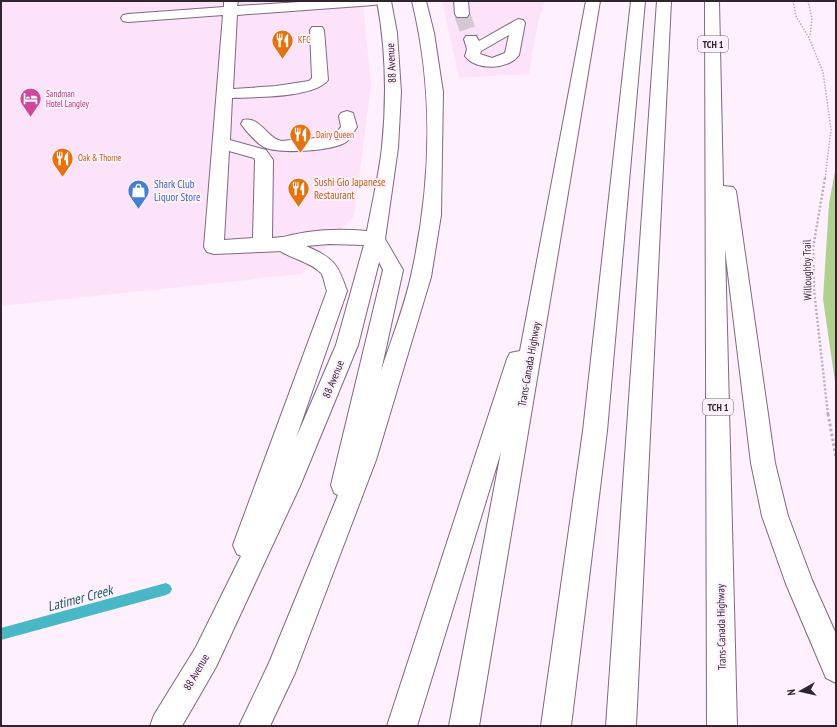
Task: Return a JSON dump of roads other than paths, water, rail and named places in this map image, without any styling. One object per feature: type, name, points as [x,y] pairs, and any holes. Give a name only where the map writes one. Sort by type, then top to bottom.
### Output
[{"type":"main road","points":[[128,18],[231,6],[374,1]]},
{"type":"main road","name":"88 Avenue","points":[[165,726],[206,657],[288,486],[346,345],[375,239],[390,148],[393,92],[390,34],[384,1]]},
{"type":"main road","points":[[254,726],[280,673],[364,460],[421,277],[432,215],[435,147],[435,92],[427,33],[420,1]]},
{"type":"main road","name":"Trans-Canada Highway","points":[[464,726],[593,1]]},
{"type":"main road","points":[[556,726],[595,431],[638,1]]},
{"type":"main road","points":[[621,726],[664,1]]},
{"type":"main road","name":"Trans-Canada Highway","points":[[712,1],[722,726]]},
{"type":"main road","points":[[231,6],[214,247],[262,246],[283,244],[309,238],[352,236],[375,239],[394,270],[326,557]]},
{"type":"main road","points":[[225,94],[303,88],[317,84],[320,80],[317,30]]},
{"type":"main road","points":[[714,87],[763,463],[775,516],[800,584],[836,668]]},
{"type":"main road","points":[[249,124],[269,144],[288,146],[331,142],[340,138],[349,127],[347,116]]},
{"type":"main road","points":[[222,143],[260,154],[264,160],[262,246]]},
{"type":"main road","points":[[206,657],[338,290],[330,270],[311,256],[283,244]]},
{"type":"main road","points":[[402,726],[545,274]]},
{"type":"waterway","name":"Latimer Creek","points":[[1,634],[166,589]]},
{"type":"tunnel","points":[[462,14],[471,39]]},
{"type":"place","name":"KFC","points":[[282,60]]},
{"type":"place","name":"Sandman Hotel Langley","points":[[31,118]]},
{"type":"place","name":"Dairy Queen","points":[[300,154]]},
{"type":"place","name":"Oak & Thorne","points":[[63,178]]},
{"type":"place","name":"Sushi Gio Japanese Restaurant","points":[[299,208]]},
{"type":"place","name":"Shark Club Liquor Store","points":[[138,210]]}]
